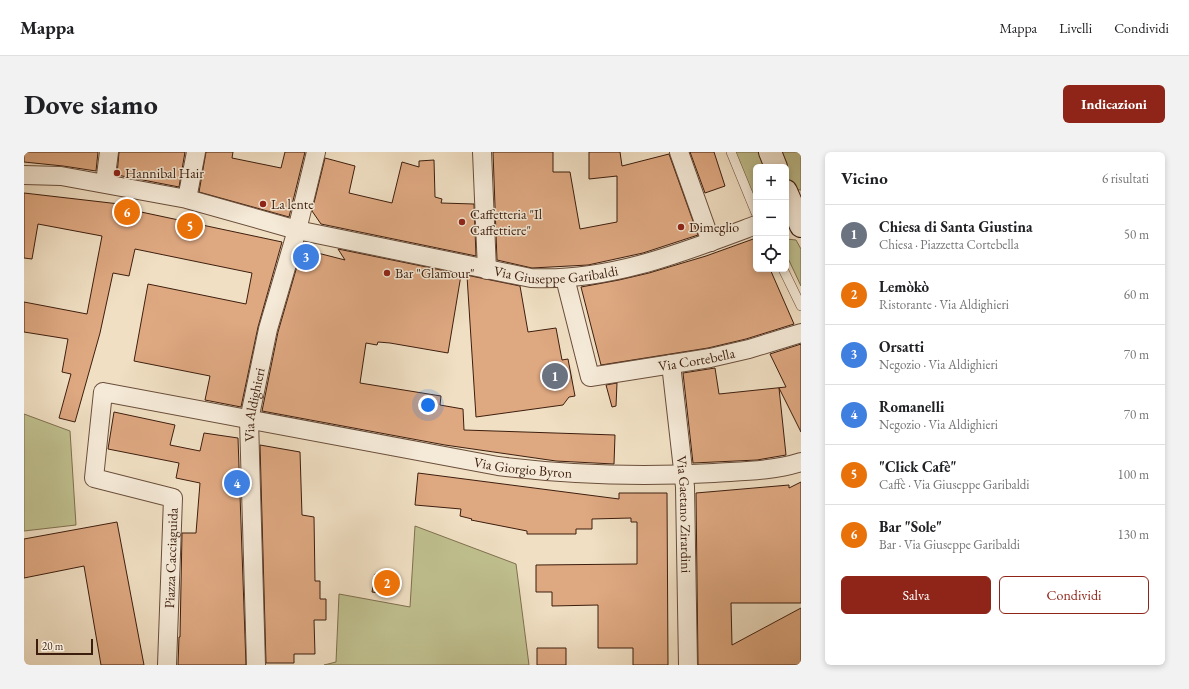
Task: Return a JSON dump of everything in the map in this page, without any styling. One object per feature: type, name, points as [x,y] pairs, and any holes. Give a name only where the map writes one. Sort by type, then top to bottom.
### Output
[{"type":"street","points":[[105,183],[109,152]]},
{"type":"street","points":[[187,199],[196,152]]},
{"type":"street","name":"Via Aldighieri","points":[[256,665],[249,420],[268,329],[297,230],[316,152]]},
{"type":"street","points":[[482,152],[487,270]]},
{"type":"street","points":[[679,152],[711,242]]},
{"type":"street","points":[[770,152],[775,164]]},
{"type":"street","name":"Via Giuseppe Garibaldi","points":[[24,175],[61,176],[187,199],[297,230],[531,278],[565,278],[646,264],[753,226]]},
{"type":"street","points":[[789,198],[796,217]]},
{"type":"street","name":"Via Cortebella","points":[[565,278],[590,377],[671,364],[748,349],[801,333]]},
{"type":"street","name":"Via Gaetano Zirardini","points":[[671,364],[684,475],[688,665]]},
{"type":"street","name":"Via Giorgio Byron","points":[[103,392],[498,466],[538,471],[609,475],[684,475],[770,470],[801,462]]},
{"type":"street","name":"Piazza Cacciaguida","points":[[103,392],[94,478],[173,498],[167,665]]},
{"type":"lane","points":[[731,152],[753,206]]},
{"type":"lane","points":[[784,272],[801,306]]},
{"type":"green space","points":[[735,152],[760,152],[765,164],[753,164],[753,197]]},
{"type":"green space","points":[[778,152],[801,152],[801,190],[792,189],[789,180],[789,164],[783,164]]},
{"type":"green space","points":[[789,239],[796,240],[801,249],[801,286],[789,260]]},
{"type":"green space","points":[[24,414],[70,431],[76,525],[24,531]]},
{"type":"green space","points":[[415,526],[516,564],[529,665],[324,665],[336,662],[339,594],[410,607]]},
{"type":"building","points":[[24,152],[98,152],[96,171],[24,162]]},
{"type":"building","points":[[119,152],[185,152],[179,187],[117,175]]},
{"type":"building","points":[[206,152],[233,152],[232,158],[281,168],[285,152],[305,152],[289,217],[199,192]]},
{"type":"building","points":[[493,152],[553,152],[553,172],[570,172],[580,229],[617,222],[617,176],[589,179],[589,152],[620,152],[622,166],[669,154],[698,235],[643,253],[588,265],[532,268],[497,260]]},
{"type":"building","points":[[690,152],[714,152],[725,186],[705,193]]},
{"type":"building","points":[[325,158],[355,166],[349,193],[392,203],[402,162],[419,167],[419,161],[434,160],[435,197],[442,199],[441,203],[474,204],[476,256],[321,224],[312,211]]},
{"type":"building","points":[[24,193],[128,205],[127,209],[282,242],[258,327],[241,407],[205,400],[210,376],[134,361],[148,284],[246,304],[252,273],[135,249],[129,276],[113,273],[100,333],[75,422],[59,418],[71,374],[62,372],[68,339],[24,332],[24,302],[87,314],[102,236],[38,224],[32,259],[24,258]]},
{"type":"building","points":[[753,239],[753,272],[771,272],[794,324],[746,339],[708,348],[601,365],[581,287],[649,273],[706,256]]},
{"type":"building","points":[[302,249],[345,260],[338,249],[520,286],[528,332],[556,328],[562,360],[568,359],[575,396],[569,397],[563,405],[476,417],[467,276],[461,275],[448,353],[390,343],[378,342],[377,345],[366,343],[360,383],[441,396],[440,405],[463,409],[464,430],[615,435],[614,464],[556,461],[445,445],[262,411],[278,332]]},
{"type":"building","points":[[801,344],[801,432],[779,388],[786,455],[757,460],[693,463],[683,373],[715,368],[719,394],[786,387],[770,354]]},
{"type":"building","points":[[617,383],[616,406],[612,407],[606,385]]},
{"type":"building","points":[[114,412],[175,425],[170,445],[200,451],[204,433],[238,438],[246,665],[178,665],[182,533],[196,533],[200,483],[176,478],[179,463],[108,449]]},
{"type":"building","points":[[260,445],[300,452],[302,515],[314,517],[315,581],[320,581],[320,599],[326,599],[326,620],[314,620],[315,654],[294,654],[294,663],[266,663]]},
{"type":"building","points":[[418,473],[619,499],[619,493],[667,493],[668,665],[633,665],[633,648],[598,648],[598,605],[552,606],[552,592],[536,592],[536,565],[637,564],[637,522],[631,522],[631,518],[592,519],[592,529],[576,529],[576,534],[527,534],[527,531],[471,520],[472,519],[460,516],[461,509],[415,505]]},
{"type":"building","points":[[801,482],[801,603],[731,603],[732,645],[801,608],[801,665],[698,665],[696,493],[789,485],[789,488]]},
{"type":"building","points":[[117,522],[144,665],[101,665],[84,566],[24,578],[24,539]]},
{"type":"building","points":[[375,574],[393,578],[391,595],[372,592]]},
{"type":"building","points":[[537,648],[566,648],[566,665],[537,665]]},
{"type":"place","name":"Hannibal Hair","points":[[117,173]]},
{"type":"place","name":"La lente","points":[[263,204]]},
{"type":"place","name":"Bar \"Sole\"","points":[[127,212]]},
{"type":"place","name":"Caffetteria \"Il Caffettiere\"","points":[[462,222]]},
{"type":"place","name":"\"Click Cafè\"","points":[[190,226]]},
{"type":"place","name":"Dimeglio","points":[[681,227]]},
{"type":"place","name":"Orsatti","points":[[306,257]]},
{"type":"place","name":"Bar \"Glamour\"","points":[[387,273]]},
{"type":"place","name":"Chiesa di Santa Giustina","points":[[555,376]]},
{"type":"place","name":"Romanelli","points":[[237,483]]},
{"type":"place","name":"Lemòkò","points":[[387,583]]}]
